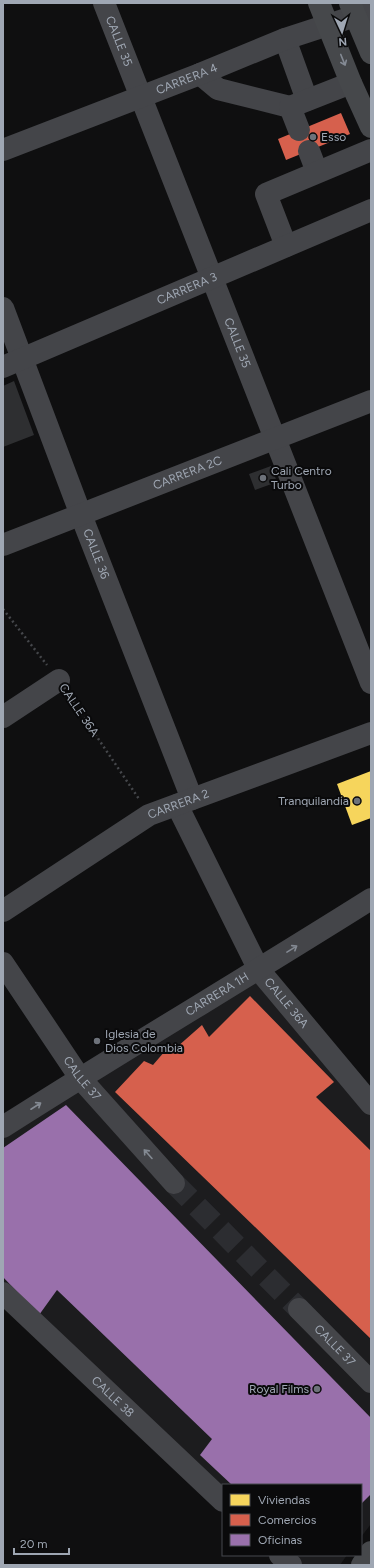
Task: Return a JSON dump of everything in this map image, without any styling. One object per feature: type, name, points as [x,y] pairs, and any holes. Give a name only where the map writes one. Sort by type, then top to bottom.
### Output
[{"type":"main road","points":[[319,3],[328,24],[345,85],[371,127]]},
{"type":"main road","points":[[359,10],[371,53]]},
{"type":"main road","points":[[362,1565],[371,1552]]},
{"type":"street","name":"CALLE 35","points":[[104,3],[371,684]]},
{"type":"street","name":"CARRERA 4","points":[[3,150],[200,74],[285,38],[328,24],[359,10]]},
{"type":"street","points":[[285,38],[298,103],[300,130]]},
{"type":"street","points":[[200,74],[218,89],[298,103],[345,85]]},
{"type":"street","points":[[309,151],[317,172]]},
{"type":"street","points":[[286,246],[266,194],[368,151]]},
{"type":"street","name":"CARRERA 3","points":[[3,367],[371,210]]},
{"type":"street","name":"CALLE 36","points":[[3,308],[81,515],[184,802]]},
{"type":"street","name":"CARRERA 2C","points":[[3,544],[81,515],[371,401]]},
{"type":"street","points":[[3,717],[58,680]]},
{"type":"street","name":"CARRERA 2","points":[[3,911],[149,815],[371,733]]},
{"type":"street","name":"CALLE 36A","points":[[184,802],[259,970],[371,1104]]},
{"type":"street","name":"CARRERA 1H","points":[[3,1127],[80,1078],[259,970],[371,899]]},
{"type":"street","name":"CALLE 37","points":[[3,963],[80,1078],[174,1183]]},
{"type":"street","name":"CALLE 38","points":[[3,1293],[222,1500]]},
{"type":"street","name":"CALLE 37","points":[[299,1309],[371,1382]]},
{"type":"street","points":[[281,1556],[291,1565]]},
{"type":"path","name":"CALLE 36A","points":[[3,609],[58,680],[149,815]]},
{"type":"shaded area","points":[[259,970],[371,1104],[371,1524],[362,1536],[362,1484],[222,1484],[222,1500],[3,1293],[3,1127]]},
{"type":"shaded area","points":[[281,1556],[346,1556],[340,1565],[291,1565]]},
{"type":"building: Viviendas","name":"Tranquilandia","points":[[371,771],[371,818],[352,825],[337,784]]},
{"type":"building: Comercios","name":"Esso","points":[[341,113],[350,134],[286,160],[278,139]]},
{"type":"building: Comercios","points":[[250,996],[334,1082],[316,1097],[371,1151],[371,1339],[115,1092],[144,1061],[153,1065],[171,1044],[177,1047],[202,1025],[209,1037]]},
{"type":"building: Oficinas","points":[[66,1105],[371,1418],[371,1494],[362,1503],[362,1484],[231,1484],[200,1455],[212,1439],[57,1290],[39,1315],[3,1277],[3,1148]]},
{"type":"building: Otros","points":[[14,381],[34,435],[3,447],[3,386]]},
{"type":"building: Otros","name":"Cali Centro Turbo","points":[[271,466],[277,482],[255,490],[249,474]]},
{"type":"tunnel","points":[[174,1183],[299,1309]]},
{"type":"place","name":"Esso","points":[[313,137]]},
{"type":"place","name":"Cali Centro Turbo","points":[[263,478]]},
{"type":"place","name":"Tranquilandia","points":[[357,801]]},
{"type":"place","name":"Iglesia de Dios Colombia","points":[[97,1041]]},
{"type":"place","name":"Royal Films","points":[[317,1389]]}]
